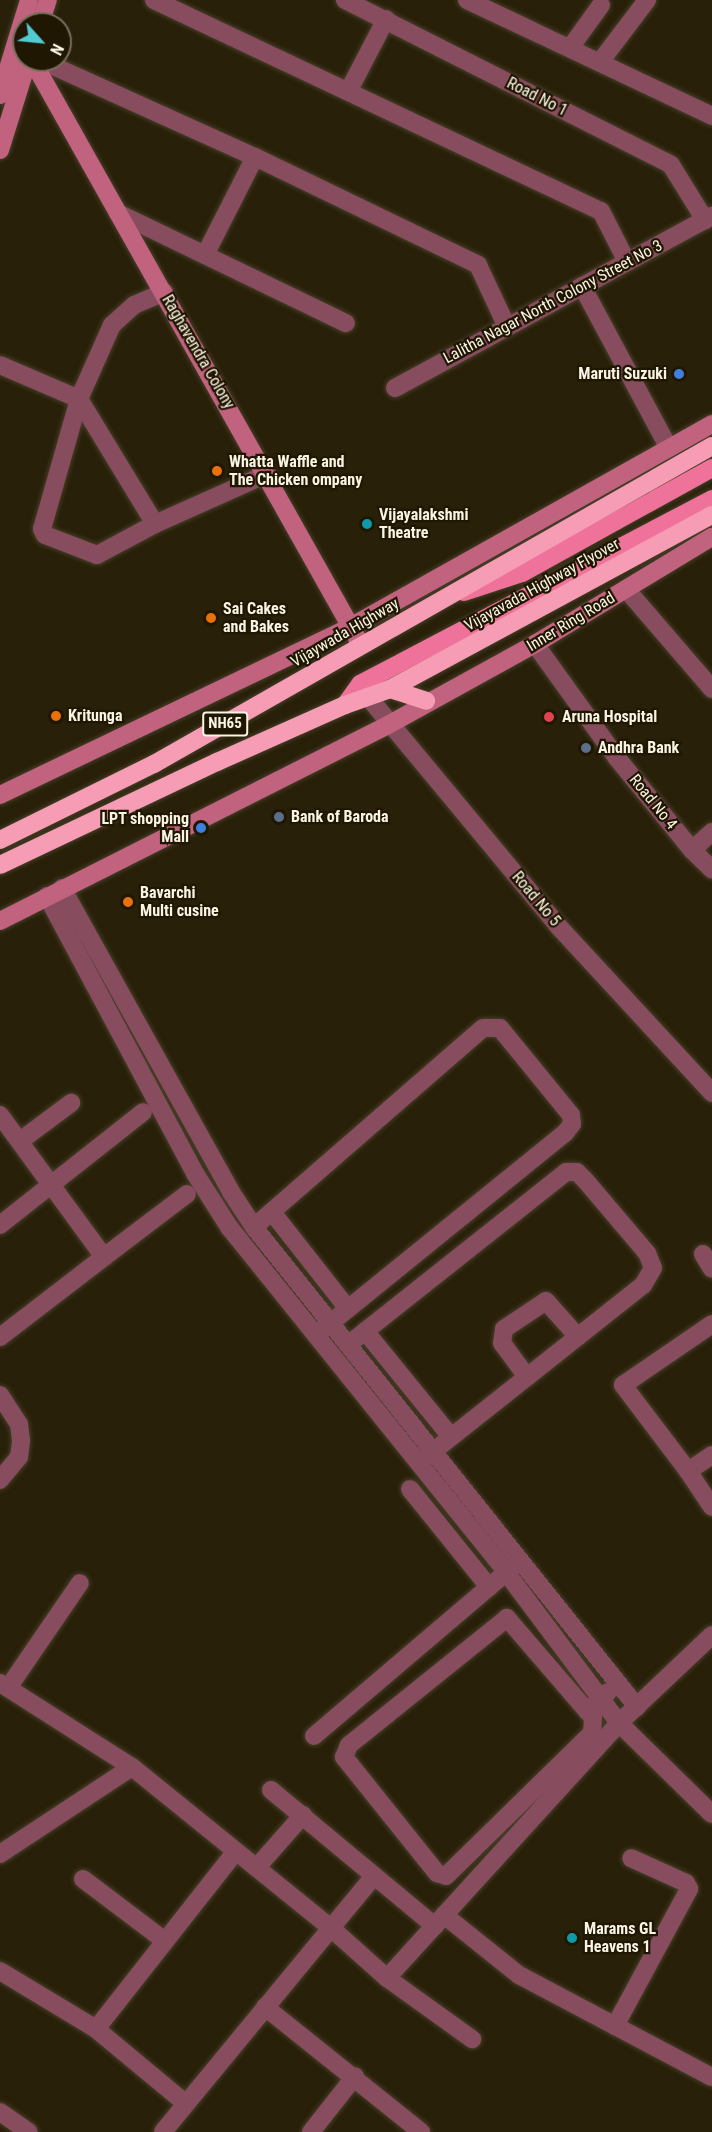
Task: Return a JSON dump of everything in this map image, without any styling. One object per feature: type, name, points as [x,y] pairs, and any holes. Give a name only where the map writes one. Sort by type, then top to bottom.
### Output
[{"type":"highway","name":"NH65","points":[[445,597],[712,446]]},
{"type":"highway","name":"Vijayavada Highway Flyover","points":[[390,689],[712,515]]},
{"type":"highway","name":"Vijaywada Highway","points":[[0,840],[154,764],[445,597]]},
{"type":"highway","name":"NH65","points":[[0,865],[345,705],[390,689]]},
{"type":"highway","points":[[390,689],[426,701]]},
{"type":"main road","name":"Vijaywada Highway","points":[[445,597],[522,573],[712,468]]},
{"type":"main road","points":[[345,705],[360,684],[712,500]]},
{"type":"street","points":[[0,95],[29,0]]},
{"type":"street","points":[[154,0],[349,90],[601,212],[627,262]]},
{"type":"street","name":"Road No 1","points":[[345,0],[671,165],[708,218]]},
{"type":"street","points":[[467,0],[712,116]]},
{"type":"street","points":[[600,62],[647,0]]},
{"type":"street","points":[[570,48],[601,4]]},
{"type":"street","points":[[349,90],[386,19]]},
{"type":"street","points":[[0,150],[26,72]]},
{"type":"street","name":"Raghavendra Colony","points":[[37,72],[267,474],[361,645]]},
{"type":"street","points":[[67,72],[255,157],[478,266],[507,327]]},
{"type":"street","points":[[205,255],[255,157]]},
{"type":"street","points":[[118,213],[346,323]]},
{"type":"street","name":"Lalitha Nagar North Colony Street No 3","points":[[395,388],[708,218]]},
{"type":"street","points":[[582,286],[669,448]]},
{"type":"street","points":[[164,292],[134,305],[112,325],[79,399],[42,529],[45,535],[97,555],[155,524],[267,474]]},
{"type":"street","points":[[0,365],[79,399],[155,524]]},
{"type":"street","points":[[0,795],[352,626],[712,424]]},
{"type":"street","name":"Inner Ring Road","points":[[0,921],[388,725],[426,701],[535,644],[712,537]]},
{"type":"street","points":[[626,589],[712,689]]},
{"type":"street","name":"Road No 4","points":[[535,644],[617,758],[692,850],[712,869]]},
{"type":"street","name":"Road No 5","points":[[369,698],[388,725],[559,927],[712,1093]]},
{"type":"street","points":[[692,850],[712,832]]},
{"type":"street","points":[[54,892],[234,1197],[323,1329],[419,1463],[619,1683],[637,1707]]},
{"type":"street","points":[[54,892],[217,1208],[323,1329],[349,1344],[434,1451],[513,1566],[587,1681],[594,1705],[592,1732],[446,1876],[437,1873],[344,1757],[349,1745],[507,1618],[573,1693],[594,1705],[619,1723],[712,1814]]},
{"type":"street","points":[[254,1227],[483,1028],[500,1028],[572,1115],[572,1124],[566,1133],[323,1329]]},
{"type":"street","points":[[20,1141],[71,1103]]},
{"type":"street","points":[[0,1225],[143,1112]]},
{"type":"street","points":[[0,1114],[104,1257]]},
{"type":"street","points":[[349,1344],[566,1172],[577,1172],[647,1253],[653,1268],[643,1285],[419,1463]]},
{"type":"street","points":[[0,1337],[187,1194]]},
{"type":"street","points":[[217,1208],[234,1197]]},
{"type":"street","points":[[272,1212],[348,1308]]},
{"type":"street","points":[[527,1377],[502,1343],[504,1329],[546,1301],[578,1337]]},
{"type":"street","points":[[712,1324],[622,1384],[688,1471],[712,1507]]},
{"type":"street","points":[[366,1331],[451,1437]]},
{"type":"street","points":[[0,1395],[19,1424],[21,1441],[19,1457],[0,1480]]},
{"type":"street","points":[[688,1471],[712,1455]]},
{"type":"street","points":[[410,1489],[489,1587]]},
{"type":"street","points":[[314,1736],[513,1566]]},
{"type":"street","points":[[80,1583],[4,1685],[132,1767],[258,1866],[387,1977],[472,2039]]},
{"type":"street","points":[[387,1977],[619,1723],[708,1646]]},
{"type":"street","points":[[573,1693],[587,1681]]},
{"type":"street","points":[[594,1705],[619,1683]]},
{"type":"street","points":[[1,1853],[132,1767]]},
{"type":"street","points":[[271,1790],[374,1876],[519,1975],[712,2077]]},
{"type":"street","points":[[258,1866],[303,1815]]},
{"type":"street","points":[[96,2029],[236,1851]]},
{"type":"street","points":[[615,2026],[689,1889],[686,1883],[631,1858]]},
{"type":"street","points":[[163,2132],[374,1876]]},
{"type":"street","points":[[83,1879],[165,1941]]},
{"type":"street","points":[[0,1971],[96,2029],[185,2103]]},
{"type":"street","points":[[265,2007],[355,2076],[421,2132]]},
{"type":"street","points":[[311,2132],[355,2076]]},
{"type":"street","points":[[0,2112],[29,2132]]},
{"type":"place","name":"Maruti Suzuki","points":[[679,374]]},
{"type":"place","name":"Whatta Waffle and The Chicken ompany","points":[[217,471]]},
{"type":"place","name":"Vijayalakshmi Theatre","points":[[367,524]]},
{"type":"place","name":"Sai Cakes and Bakes","points":[[211,618]]},
{"type":"place","name":"Kritunga","points":[[56,716]]},
{"type":"place","name":"Aruna Hospital","points":[[549,717]]},
{"type":"place","name":"Andhra Bank","points":[[586,748]]},
{"type":"place","name":"Bank of Baroda","points":[[279,817]]},
{"type":"place","name":"LPT shopping Mall","points":[[201,828]]},
{"type":"place","name":"Bavarchi Multi cusine","points":[[128,902]]},
{"type":"place","name":"Marams GL Heavens 1","points":[[572,1938]]}]
